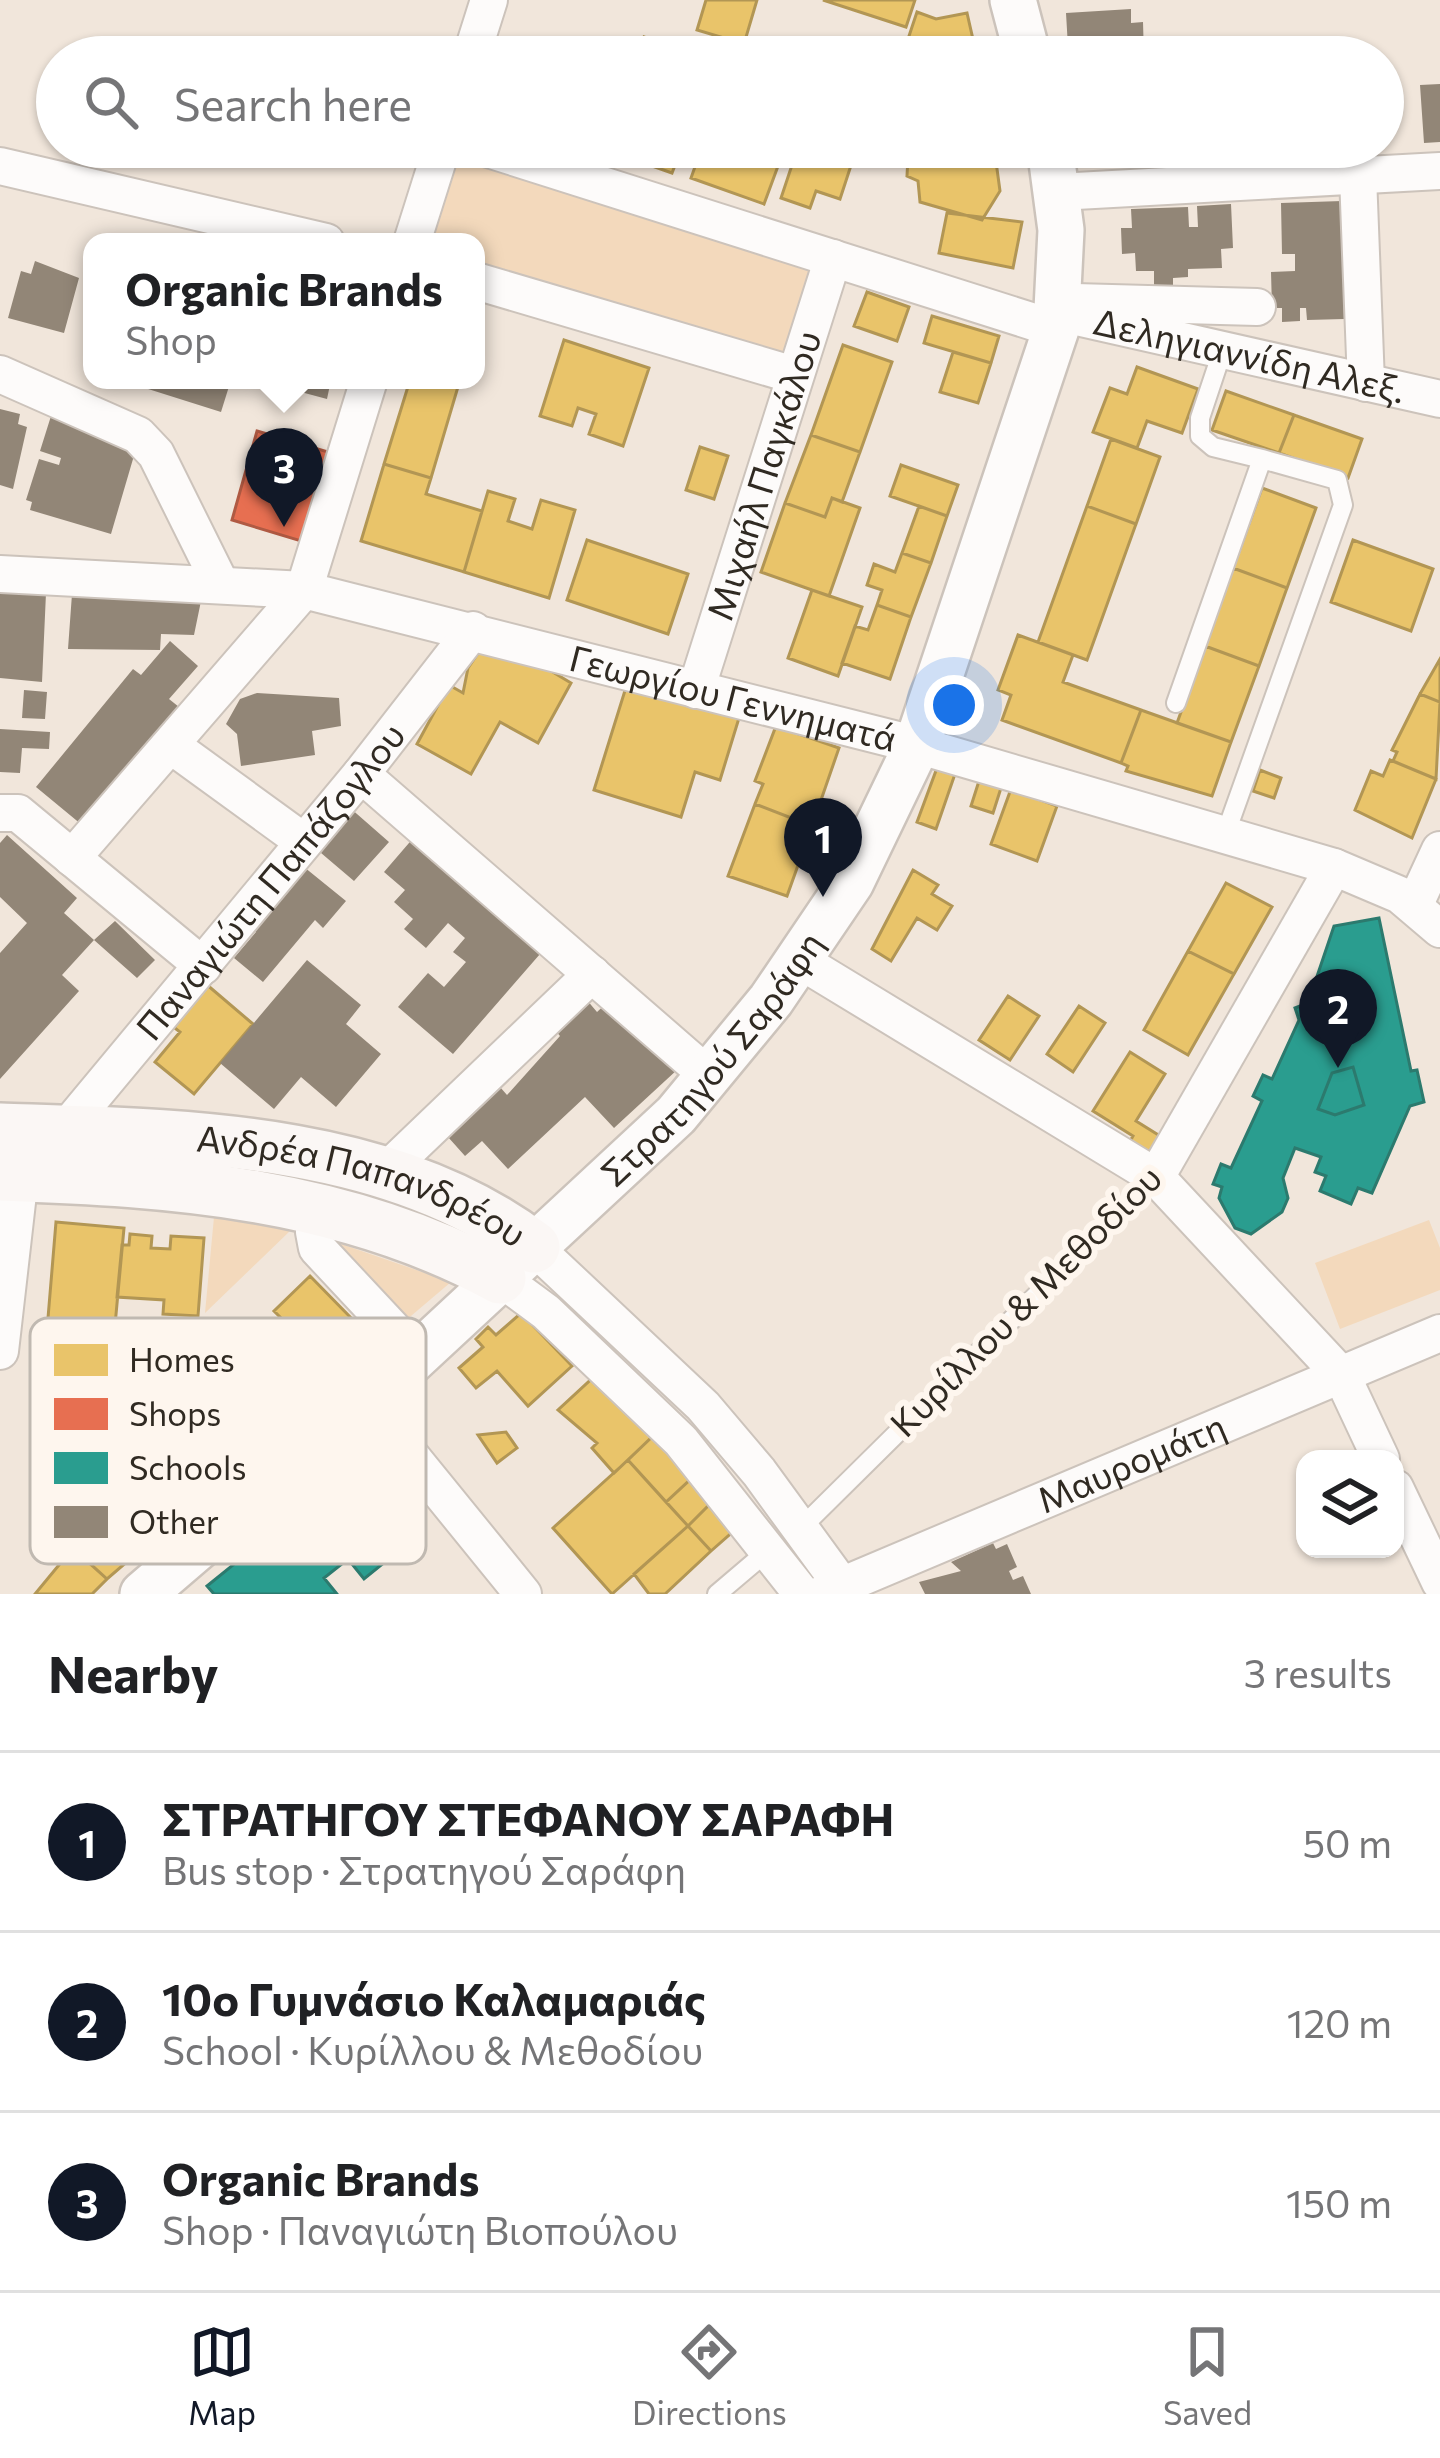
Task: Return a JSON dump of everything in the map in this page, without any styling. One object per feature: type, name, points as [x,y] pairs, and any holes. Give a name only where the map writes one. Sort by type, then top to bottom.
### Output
[{"type":"main road","name":"Ανδρέα Παπανδρέου","points":[[0,1129],[257,1148],[384,1173],[490,1219],[517,1263]]},
{"type":"main road","name":"Ανδρέα Παπανδρέου","points":[[10,1175],[187,1185],[321,1207],[517,1263]]},
{"type":"street","points":[[477,36],[488,0]]},
{"type":"street","points":[[1013,0],[1022,36]]},
{"type":"street","points":[[0,166],[287,233]]},
{"type":"street","points":[[415,233],[435,168]]},
{"type":"street","points":[[548,168],[832,258],[1058,314],[1257,307]]},
{"type":"street","name":"Στρατηγού Σαράφη","points":[[426,1347],[710,1077],[800,959],[872,847],[917,746],[1058,314],[1054,168]]},
{"type":"street","points":[[1058,192],[1440,171]]},
{"type":"street","points":[[1358,176],[1366,382]]},
{"type":"street","name":"Μιχαήλ Παγκάλου","points":[[696,690],[832,258]]},
{"type":"street","points":[[485,284],[794,375]]},
{"type":"street","name":"Δεληγιαννίδη Αλεξ.","points":[[1058,314],[1440,399]]},
{"type":"street","points":[[0,374],[138,435],[156,454],[221,585]]},
{"type":"street","points":[[72,858],[304,590],[366,389]]},
{"type":"street","name":"Γεωργίου Γεννηματά","points":[[0,574],[304,590],[473,629],[917,746],[1334,867],[1428,917]]},
{"type":"street","name":"Παναγιώτη Παπάζογλου","points":[[64,1131],[361,774],[473,629]]},
{"type":"street","points":[[172,746],[304,842]]},
{"type":"street","points":[[361,774],[710,1077]]},
{"type":"street","points":[[0,813],[18,813],[202,966]]},
{"type":"street","points":[[1428,917],[1440,850]]},
{"type":"street","name":"Κυρίλλου & Μεθοδίου","points":[[1156,1177],[1334,867]]},
{"type":"street","points":[[800,959],[1156,1177],[1342,1376],[1377,1450]]},
{"type":"street","points":[[384,1173],[592,974]]},
{"type":"street","points":[[0,1351],[10,1175]]},
{"type":"street","points":[[321,1207],[317,1248],[382,1318]]},
{"type":"street","name":"Ανδρέα Παπανδρέου","points":[[517,1263],[546,1312],[837,1591]]},
{"type":"street","name":"Μαυρομάτη","points":[[837,1591],[1440,1334]]},
{"type":"street","points":[[426,1475],[523,1594]]},
{"type":"street","points":[[1404,1507],[1440,1582]]},
{"type":"street","name":"Ανδρέα Παπανδρέου","points":[[785,1539],[802,1594]]},
{"type":"street","name":"Στρατηγού Σαράφη","points":[[159,1589],[187,1564]]},
{"type":"lane","points":[[1222,352],[1200,418],[1200,436],[1213,447],[1330,476],[1345,496],[1224,838]]},
{"type":"lane","points":[[1176,703],[1262,459]]},
{"type":"lane","name":"Κυρίλλου & Μεθοδίου","points":[[717,1594],[785,1539],[1156,1177]]},
{"type":"shaded area","points":[[447,168],[507,168],[820,264],[785,365],[485,271],[485,233],[427,233]]},
{"type":"shaded area","points":[[214,1217],[291,1230],[205,1313]]},
{"type":"shaded area","points":[[1429,1220],[1440,1248],[1440,1290],[1340,1329],[1315,1263]]},
{"type":"shaded area","points":[[321,1237],[451,1282],[409,1318],[390,1318]]},
{"type":"building: Homes","points":[[706,0],[757,0],[746,36],[697,30]]},
{"type":"building: Homes","points":[[823,0],[915,0],[906,27]]},
{"type":"building: Homes","points":[[917,12],[936,19],[967,13],[972,36],[909,36]]},
{"type":"building: Homes","points":[[695,168],[777,168],[764,204],[691,178]]},
{"type":"building: Homes","points":[[791,168],[850,168],[840,199],[816,191],[810,208],[781,198]]},
{"type":"building: Homes","points":[[907,168],[997,168],[1000,191],[982,220],[920,202],[918,181],[907,176]]},
{"type":"building: Homes","points":[[947,213],[1022,222],[1013,268],[939,253]]},
{"type":"building: Homes","points":[[867,292],[909,307],[897,341],[854,326]]},
{"type":"building: Homes","points":[[932,316],[999,336],[991,363],[924,343]]},
{"type":"building: Homes","points":[[564,340],[649,368],[623,446],[589,434],[596,414],[578,408],[572,426],[540,416]]},
{"type":"building: Homes","points":[[843,345],[892,362],[860,452],[811,435]]},
{"type":"building: Homes","points":[[953,352],[991,363],[978,403],[940,392]]},
{"type":"building: Homes","points":[[1137,367],[1198,389],[1182,433],[1147,421],[1137,448],[1093,432],[1110,388],[1127,394]]},
{"type":"building: Homes","points":[[407,389],[457,389],[431,478],[384,464]]},
{"type":"building: Homes","points":[[1226,391],[1294,415],[1279,453],[1212,430]]},
{"type":"building: Homes","points":[[1294,415],[1362,439],[1348,478],[1279,453]]},
{"type":"building: Homes","points":[[811,435],[860,452],[842,502],[832,498],[825,517],[785,503]]},
{"type":"building: Homes","points":[[1111,439],[1160,457],[1136,524],[1087,506]]},
{"type":"building: Homes","points":[[700,447],[728,456],[714,499],[686,490]]},
{"type":"building: Homes","points":[[384,464],[431,478],[426,494],[482,511],[464,572],[361,541]]},
{"type":"building: Homes","points":[[901,465],[958,485],[947,516],[890,496]]},
{"type":"building: Homes","points":[[1262,488],[1316,508],[1287,588],[1233,568]]},
{"type":"building: Homes","points":[[488,491],[515,499],[508,521],[532,529],[541,500],[575,510],[549,598],[464,572]]},
{"type":"building: Homes","points":[[832,498],[860,508],[829,596],[761,572],[785,503],[825,517]]},
{"type":"building: Homes","points":[[919,506],[947,516],[931,563],[902,553]]},
{"type":"building: Homes","points":[[1087,506],[1136,524],[1087,660],[1038,642]]},
{"type":"building: Homes","points":[[587,540],[688,574],[668,634],[567,600]]},
{"type":"building: Homes","points":[[1353,540],[1433,569],[1411,631],[1331,602]]},
{"type":"building: Homes","points":[[902,553],[931,563],[911,617],[877,605],[882,590],[867,585],[874,564],[895,572]]},
{"type":"building: Homes","points":[[1233,568],[1287,588],[1259,666],[1205,646]]},
{"type":"building: Homes","points":[[812,590],[862,607],[838,676],[788,658]]},
{"type":"building: Homes","points":[[877,605],[911,617],[890,679],[842,663],[855,626],[868,630]]},
{"type":"building: Homes","points":[[1018,635],[1073,655],[1063,682],[1141,710],[1121,763],[1002,720],[1011,695],[998,690]]},
{"type":"building: Homes","points":[[483,646],[536,662],[571,683],[538,743],[500,722],[471,774],[417,744],[449,685],[463,693],[468,668]]},
{"type":"building: Homes","points":[[1205,646],[1259,666],[1231,742],[1177,723]]},
{"type":"building: Homes","points":[[1440,659],[1440,702],[1420,694]]},
{"type":"building: Homes","points":[[627,684],[739,718],[720,780],[695,772],[681,817],[594,790]]},
{"type":"building: Homes","points":[[1420,694],[1440,702],[1436,779],[1393,761],[1397,752],[1392,750]]},
{"type":"building: Homes","points":[[1141,710],[1231,742],[1212,796],[1126,771],[1128,766],[1121,763]]},
{"type":"building: Homes","points":[[776,726],[839,748],[812,826],[755,804],[763,784],[755,781]]},
{"type":"building: Homes","points":[[1390,760],[1436,779],[1412,838],[1355,810],[1371,771],[1383,776]]},
{"type":"building: Homes","points":[[937,768],[955,774],[936,829],[917,822]]},
{"type":"building: Homes","points":[[1260,770],[1281,778],[1274,798],[1253,791]]},
{"type":"building: Homes","points":[[979,781],[1001,788],[993,813],[971,806]]},
{"type":"building: Homes","points":[[1011,789],[1057,806],[1037,861],[991,844]]},
{"type":"building: Homes","points":[[755,804],[812,826],[787,896],[728,876]]},
{"type":"building: Homes","points":[[913,870],[938,885],[932,894],[952,906],[937,930],[917,918],[891,961],[872,949]]},
{"type":"building: Homes","points":[[1226,883],[1272,907],[1234,974],[1188,951]]},
{"type":"building: Homes","points":[[1188,951],[1234,974],[1188,1055],[1144,1030]]},
{"type":"building: Homes","points":[[206,984],[253,1024],[194,1094],[155,1062],[180,1032],[171,1025]]},
{"type":"building: Homes","points":[[1008,996],[1039,1016],[1010,1060],[979,1040]]},
{"type":"building: Homes","points":[[1079,1006],[1105,1023],[1073,1072],[1047,1054]]},
{"type":"building: Homes","points":[[1130,1052],[1165,1074],[1136,1121],[1160,1136],[1148,1155],[1129,1143],[1133,1136],[1093,1111]]},
{"type":"building: Homes","points":[[56,1222],[124,1228],[116,1318],[48,1318]]},
{"type":"building: Homes","points":[[130,1234],[152,1236],[151,1248],[170,1249],[171,1236],[204,1238],[198,1316],[163,1314],[164,1300],[117,1297],[122,1245],[129,1245]]},
{"type":"building: Homes","points":[[310,1276],[351,1318],[281,1318],[274,1311]]},
{"type":"building: Homes","points":[[521,1313],[572,1366],[528,1406],[497,1371],[476,1388],[459,1368],[483,1347],[476,1339],[488,1327],[496,1335]]},
{"type":"building: Homes","points":[[597,1374],[653,1436],[614,1473],[592,1448],[597,1443],[558,1410]]},
{"type":"building: Homes","points":[[506,1432],[517,1448],[497,1463],[478,1435]]},
{"type":"building: Homes","points":[[653,1436],[692,1478],[666,1502],[628,1460]]},
{"type":"building: Homes","points":[[628,1460],[688,1526],[612,1594],[553,1528]]},
{"type":"building: Homes","points":[[692,1478],[713,1501],[688,1526],[666,1502]]},
{"type":"building: Homes","points":[[713,1501],[737,1528],[711,1551],[688,1526]]},
{"type":"building: Homes","points":[[688,1526],[711,1551],[665,1594],[649,1594],[634,1574]]},
{"type":"building: Homes","points":[[60,1564],[91,1564],[107,1579],[92,1594],[35,1594]]},
{"type":"building: Homes","points":[[90,1564],[124,1564],[107,1579]]},
{"type":"building: Shops","points":[[257,431],[328,452],[301,541],[232,520]]},
{"type":"building: Schools","points":[[1379,918],[1411,1071],[1417,1070],[1424,1102],[1410,1106],[1372,1193],[1358,1188],[1351,1204],[1320,1191],[1326,1176],[1315,1172],[1321,1157],[1295,1148],[1283,1178],[1288,1198],[1282,1212],[1251,1234],[1235,1228],[1219,1198],[1222,1187],[1213,1184],[1221,1164],[1231,1168],[1262,1101],[1253,1096],[1263,1075],[1272,1079],[1299,1020],[1295,1008],[1308,1003],[1334,926]],"holes":[[[1353,1067],[1364,1105],[1335,1115],[1318,1109],[1332,1073]]]},
{"type":"building: Schools","points":[[1353,1067],[1364,1105],[1335,1115],[1318,1109],[1332,1073]]},
{"type":"building: Schools","points":[[234,1564],[342,1564],[324,1578],[337,1594],[214,1594],[207,1586]]},
{"type":"building: Schools","points":[[352,1564],[383,1564],[364,1579]]},
{"type":"building: Other","points":[[1131,9],[1131,23],[1143,22],[1143,36],[1067,36],[1066,13]]},
{"type":"building: Other","points":[[1440,84],[1440,142],[1424,143],[1420,85]]},
{"type":"building: Other","points":[[1342,201],[1344,319],[1307,320],[1306,308],[1300,308],[1300,321],[1282,322],[1282,308],[1272,308],[1271,272],[1295,271],[1295,254],[1282,254],[1281,203]]},
{"type":"building: Other","points":[[1231,204],[1233,248],[1221,249],[1222,268],[1188,269],[1188,277],[1173,278],[1173,288],[1154,289],[1154,271],[1136,271],[1135,253],[1122,254],[1121,228],[1132,228],[1131,209],[1188,207],[1189,227],[1198,227],[1197,206]]},
{"type":"building: Other","points":[[35,261],[79,278],[64,333],[8,318],[21,271],[31,274]]},
{"type":"building: Other","points":[[148,389],[228,389],[221,412]]},
{"type":"building: Other","points":[[290,389],[329,389],[327,399]]},
{"type":"building: Other","points":[[0,409],[20,414],[18,424],[27,427],[13,489],[0,485]]},
{"type":"building: Other","points":[[51,416],[138,442],[111,534],[30,510],[32,502],[26,500],[39,459],[59,465],[61,458],[40,451]]},
{"type":"building: Other","points":[[0,590],[46,593],[42,682],[0,678]]},
{"type":"building: Other","points":[[72,594],[201,601],[194,635],[161,634],[160,650],[68,649]]},
{"type":"building: Other","points":[[170,641],[198,666],[169,699],[179,707],[82,825],[36,787],[133,669],[141,675]]},
{"type":"building: Other","points":[[24,690],[47,692],[45,719],[22,718]]},
{"type":"building: Other","points":[[257,693],[339,698],[341,726],[312,731],[315,755],[241,766],[237,734],[226,724],[240,699]]},
{"type":"building: Other","points":[[0,729],[50,732],[49,749],[22,748],[20,773],[0,772]]},
{"type":"building: Other","points":[[349,807],[389,842],[354,881],[314,847]]},
{"type":"building: Other","points":[[7,835],[77,898],[64,913],[94,940],[62,975],[79,991],[0,1079],[0,953],[27,923],[0,897],[0,843]]},
{"type":"building: Other","points":[[415,836],[547,946],[453,1054],[398,1007],[428,973],[444,987],[466,962],[453,952],[465,938],[448,923],[426,948],[404,929],[413,919],[394,902],[405,890],[384,872]]},
{"type":"building: Other","points":[[304,867],[346,901],[323,928],[315,920],[263,982],[234,958],[256,932],[248,925]]},
{"type":"building: Other","points":[[115,921],[155,960],[137,978],[94,940]]},
{"type":"building: Other","points":[[307,960],[361,1005],[346,1024],[381,1054],[336,1107],[301,1077],[274,1109],[220,1063]]},
{"type":"building: Other","points":[[612,998],[678,1069],[614,1128],[585,1097],[508,1169],[482,1141],[465,1156],[448,1137],[464,1122],[458,1116],[500,1087],[507,1095],[560,1036],[554,1029],[586,999],[597,1012]]},
{"type":"building: Other","points":[[993,1543],[996,1549],[1007,1544],[1017,1567],[1009,1571],[1013,1580],[1023,1576],[1031,1594],[925,1594],[919,1582],[961,1571],[951,1562]]},
{"type":"place","name":"Organic Brands","points":[[284,527]]},
{"type":"place","name":"ΣΤΡΑΤΗΓΟΥ ΣΤΕΦΑΝΟΥ ΣΑΡΑΦΗ","points":[[823,897]]},
{"type":"place","name":"10ο Γυμνάσιο Καλαμαριάς","points":[[1338,1068]]}]
